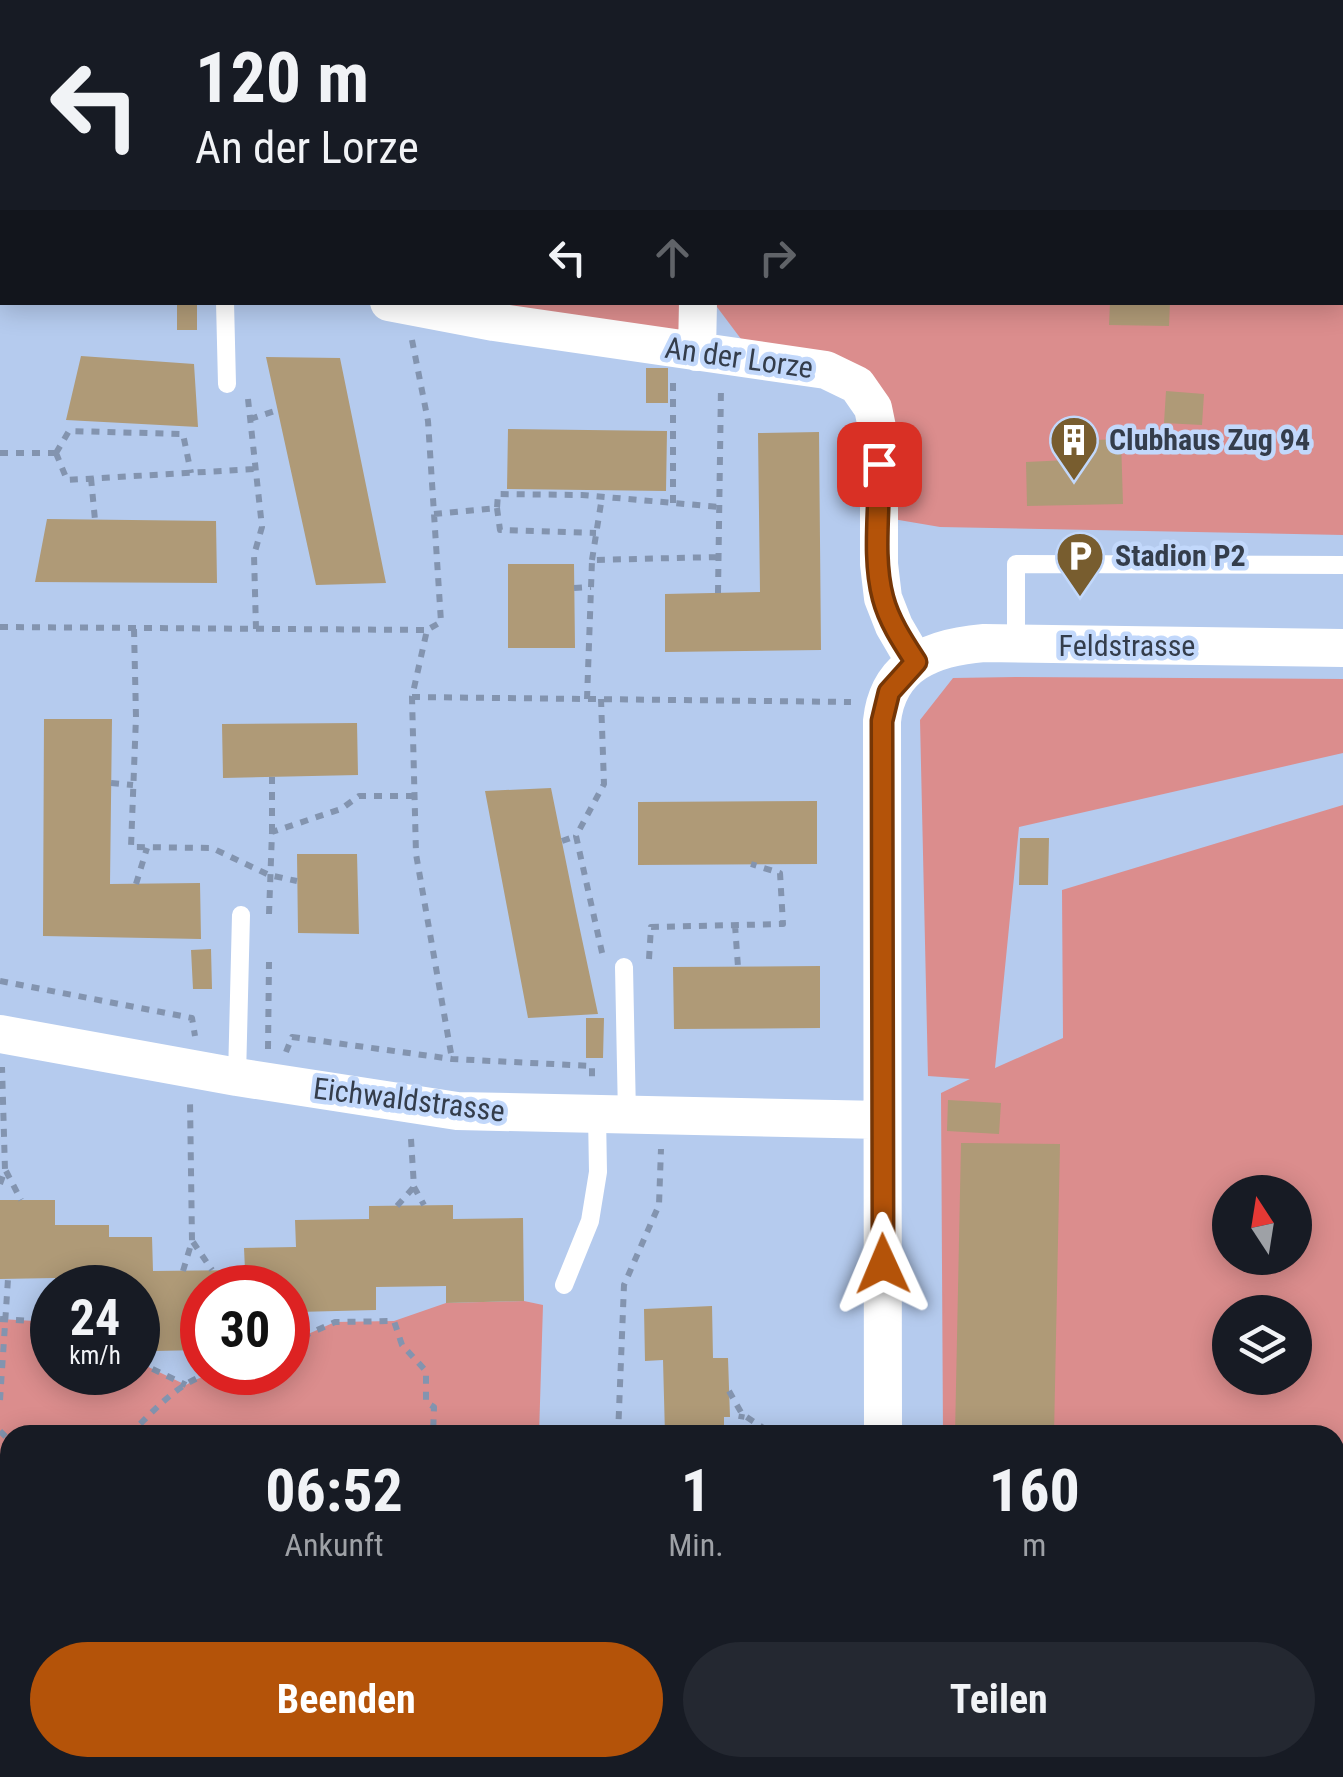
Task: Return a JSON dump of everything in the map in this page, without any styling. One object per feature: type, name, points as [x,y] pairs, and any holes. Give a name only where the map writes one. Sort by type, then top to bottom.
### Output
[{"type":"street","name":"An der Lorze","points":[[403,305],[826,370],[857,385],[873,408],[878,437],[878,564],[883,598],[894,626],[916,662]]},
{"type":"street","points":[[697,352],[698,305]]},
{"type":"street","name":"Feldstrasse","points":[[916,662],[931,652],[954,645],[1343,648]]},
{"type":"street","points":[[884,1425],[884,706],[896,681],[916,662]]},
{"type":"street","name":"Eichwaldstrasse","points":[[1,1042],[238,1065],[457,1111],[605,1109],[882,1120]]},
{"type":"lane","points":[[226,305],[227,384]]},
{"type":"lane","points":[[1016,646],[1016,564],[1343,565]]},
{"type":"lane","points":[[238,1065],[241,914]]},
{"type":"lane","points":[[564,1285],[590,1221],[598,1172],[614,966]]},
{"type":"path","points":[[0,627],[426,630],[441,622],[428,421],[397,305]]},
{"type":"path","points":[[673,503],[697,352]]},
{"type":"path","points":[[697,352],[720,507],[718,592]]},
{"type":"path","points":[[248,396],[262,527],[254,555],[256,629]]},
{"type":"path","points":[[250,418],[278,410]]},
{"type":"path","points":[[56,453],[69,430],[129,428],[183,434],[191,473]]},
{"type":"path","points":[[0,453],[56,453]]},
{"type":"path","points":[[56,453],[67,480],[255,469]]},
{"type":"path","points":[[91,478],[95,520]]},
{"type":"path","points":[[596,533],[500,530],[498,494],[582,492],[720,507]]},
{"type":"path","points":[[587,699],[592,560],[602,497]]},
{"type":"path","points":[[434,514],[497,508]]},
{"type":"path","points":[[592,560],[719,557]]},
{"type":"path","points":[[574,588],[590,588]]},
{"type":"path","points":[[134,628],[132,848],[212,848],[269,875],[297,881]]},
{"type":"path","points":[[426,630],[412,697],[416,854],[452,1059]]},
{"type":"path","points":[[412,697],[845,702],[884,706]]},
{"type":"path","points":[[562,841],[576,836],[604,784],[601,699]]},
{"type":"path","points":[[269,930],[272,777]]},
{"type":"path","points":[[112,782],[133,786]]},
{"type":"path","points":[[272,832],[341,809],[359,796],[415,796]]},
{"type":"path","points":[[576,836],[614,966]]},
{"type":"path","points":[[136,884],[147,848]]},
{"type":"path","points":[[649,963],[651,927],[784,924],[780,873],[751,864]]},
{"type":"path","points":[[735,926],[738,967]]},
{"type":"path","points":[[0,980],[192,1018],[196,1044],[238,1065],[268,1056],[269,949]]},
{"type":"path","points":[[284,1058],[292,1037],[452,1059],[592,1066],[605,1109]]},
{"type":"path","points":[[0,1184],[5,1170],[1,1042]]},
{"type":"path","points":[[185,1265],[192,1241],[190,1085]]},
{"type":"path","points":[[410,1123],[414,1186],[424,1205]]},
{"type":"path","points":[[618,1425],[624,1285],[659,1205],[662,1137]]},
{"type":"path","points":[[5,1170],[21,1200]]},
{"type":"path","points":[[396,1206],[414,1186]]},
{"type":"path","points":[[192,1241],[209,1265]]},
{"type":"path","points":[[0,1400],[8,1279]]},
{"type":"path","points":[[3,1319],[30,1321]]},
{"type":"path","points":[[310,1333],[335,1322],[394,1322],[402,1344],[426,1370],[426,1402],[434,1408],[433,1425]]},
{"type":"path","points":[[140,1425],[180,1390]]},
{"type":"path","points":[[729,1392],[742,1414],[759,1425]]},
{"type":"path","points":[[740,1425],[742,1414]]},
{"type":"shaded area","points":[[494,305],[690,305],[682,335]]},
{"type":"shaded area","points":[[716,305],[1343,305],[1343,535],[940,527],[893,519],[884,394],[744,343]]},
{"type":"shaded area","points":[[953,678],[1343,679],[1343,753],[1019,827],[995,1068],[1063,1038],[1062,890],[1343,805],[1343,1425],[943,1425],[941,1093],[970,1079],[928,1076],[920,720]]},
{"type":"shaded area","points":[[524,1301],[543,1305],[539,1425],[0,1425],[0,1319],[30,1321],[30,1395],[160,1395],[160,1373],[180,1382],[180,1395],[310,1395],[310,1333],[335,1322],[394,1321],[446,1303]]},
{"type":"building","points":[[177,305],[197,305],[197,330],[177,330]]},
{"type":"building","points":[[1110,305],[1170,305],[1169,326],[1109,325]]},
{"type":"building","points":[[81,356],[194,364],[198,427],[66,420]]},
{"type":"building","points":[[266,357],[340,358],[386,583],[316,585]]},
{"type":"building","points":[[646,368],[668,368],[668,403],[646,403]]},
{"type":"building","points":[[1166,391],[1204,394],[1202,425],[1164,423]]},
{"type":"building","points":[[508,429],[667,431],[666,491],[507,489]]},
{"type":"building","points":[[819,432],[821,650],[665,652],[665,594],[760,592],[758,433]]},
{"type":"building","name":"Clubhaus Zug 94","points":[[1121,439],[1123,504],[1027,506],[1026,462],[1068,460],[1067,441]]},
{"type":"building","points":[[47,519],[216,521],[217,583],[35,582]]},
{"type":"building","points":[[508,564],[574,564],[575,648],[508,648]]},
{"type":"building","points":[[44,719],[112,719],[110,884],[200,883],[201,939],[43,936]]},
{"type":"building","points":[[357,723],[358,775],[223,778],[222,724]]},
{"type":"building","points":[[551,788],[598,1014],[528,1018],[485,791]]},
{"type":"building","points":[[817,801],[817,864],[638,865],[638,802]]},
{"type":"building","points":[[1020,838],[1049,838],[1048,885],[1019,885]]},
{"type":"building","points":[[297,854],[357,854],[359,934],[298,933]]},
{"type":"building","points":[[211,949],[212,989],[193,989],[191,950]]},
{"type":"building","points":[[820,966],[820,1028],[674,1029],[673,967]]},
{"type":"building","points":[[586,1018],[604,1018],[603,1058],[586,1058]]},
{"type":"building","points":[[948,1100],[1001,1103],[999,1134],[947,1131]]},
{"type":"building","points":[[961,1143],[1060,1144],[1054,1425],[955,1425]]},
{"type":"building","points":[[0,1200],[55,1200],[55,1225],[109,1225],[109,1237],[152,1237],[153,1265],[30,1265],[30,1278],[0,1279]]},
{"type":"building","points":[[453,1205],[453,1219],[523,1218],[524,1301],[446,1303],[446,1286],[376,1287],[376,1310],[310,1312],[310,1265],[245,1265],[244,1248],[296,1247],[295,1220],[369,1219],[369,1206]]},
{"type":"building","points":[[160,1271],[180,1271],[180,1350],[160,1351]]},
{"type":"building","points":[[712,1306],[713,1358],[728,1358],[730,1417],[724,1417],[724,1425],[665,1425],[663,1360],[645,1361],[644,1309]]},
{"type":"place","name":"Clubhaus Zug 94","points":[[1074,482]]},
{"type":"place","name":"Stadion P2","points":[[1080,598]]},
{"type":"route","points":[[879,464],[878,564],[883,598],[894,626],[916,662],[889,692],[882,721],[883,1264]]}]
